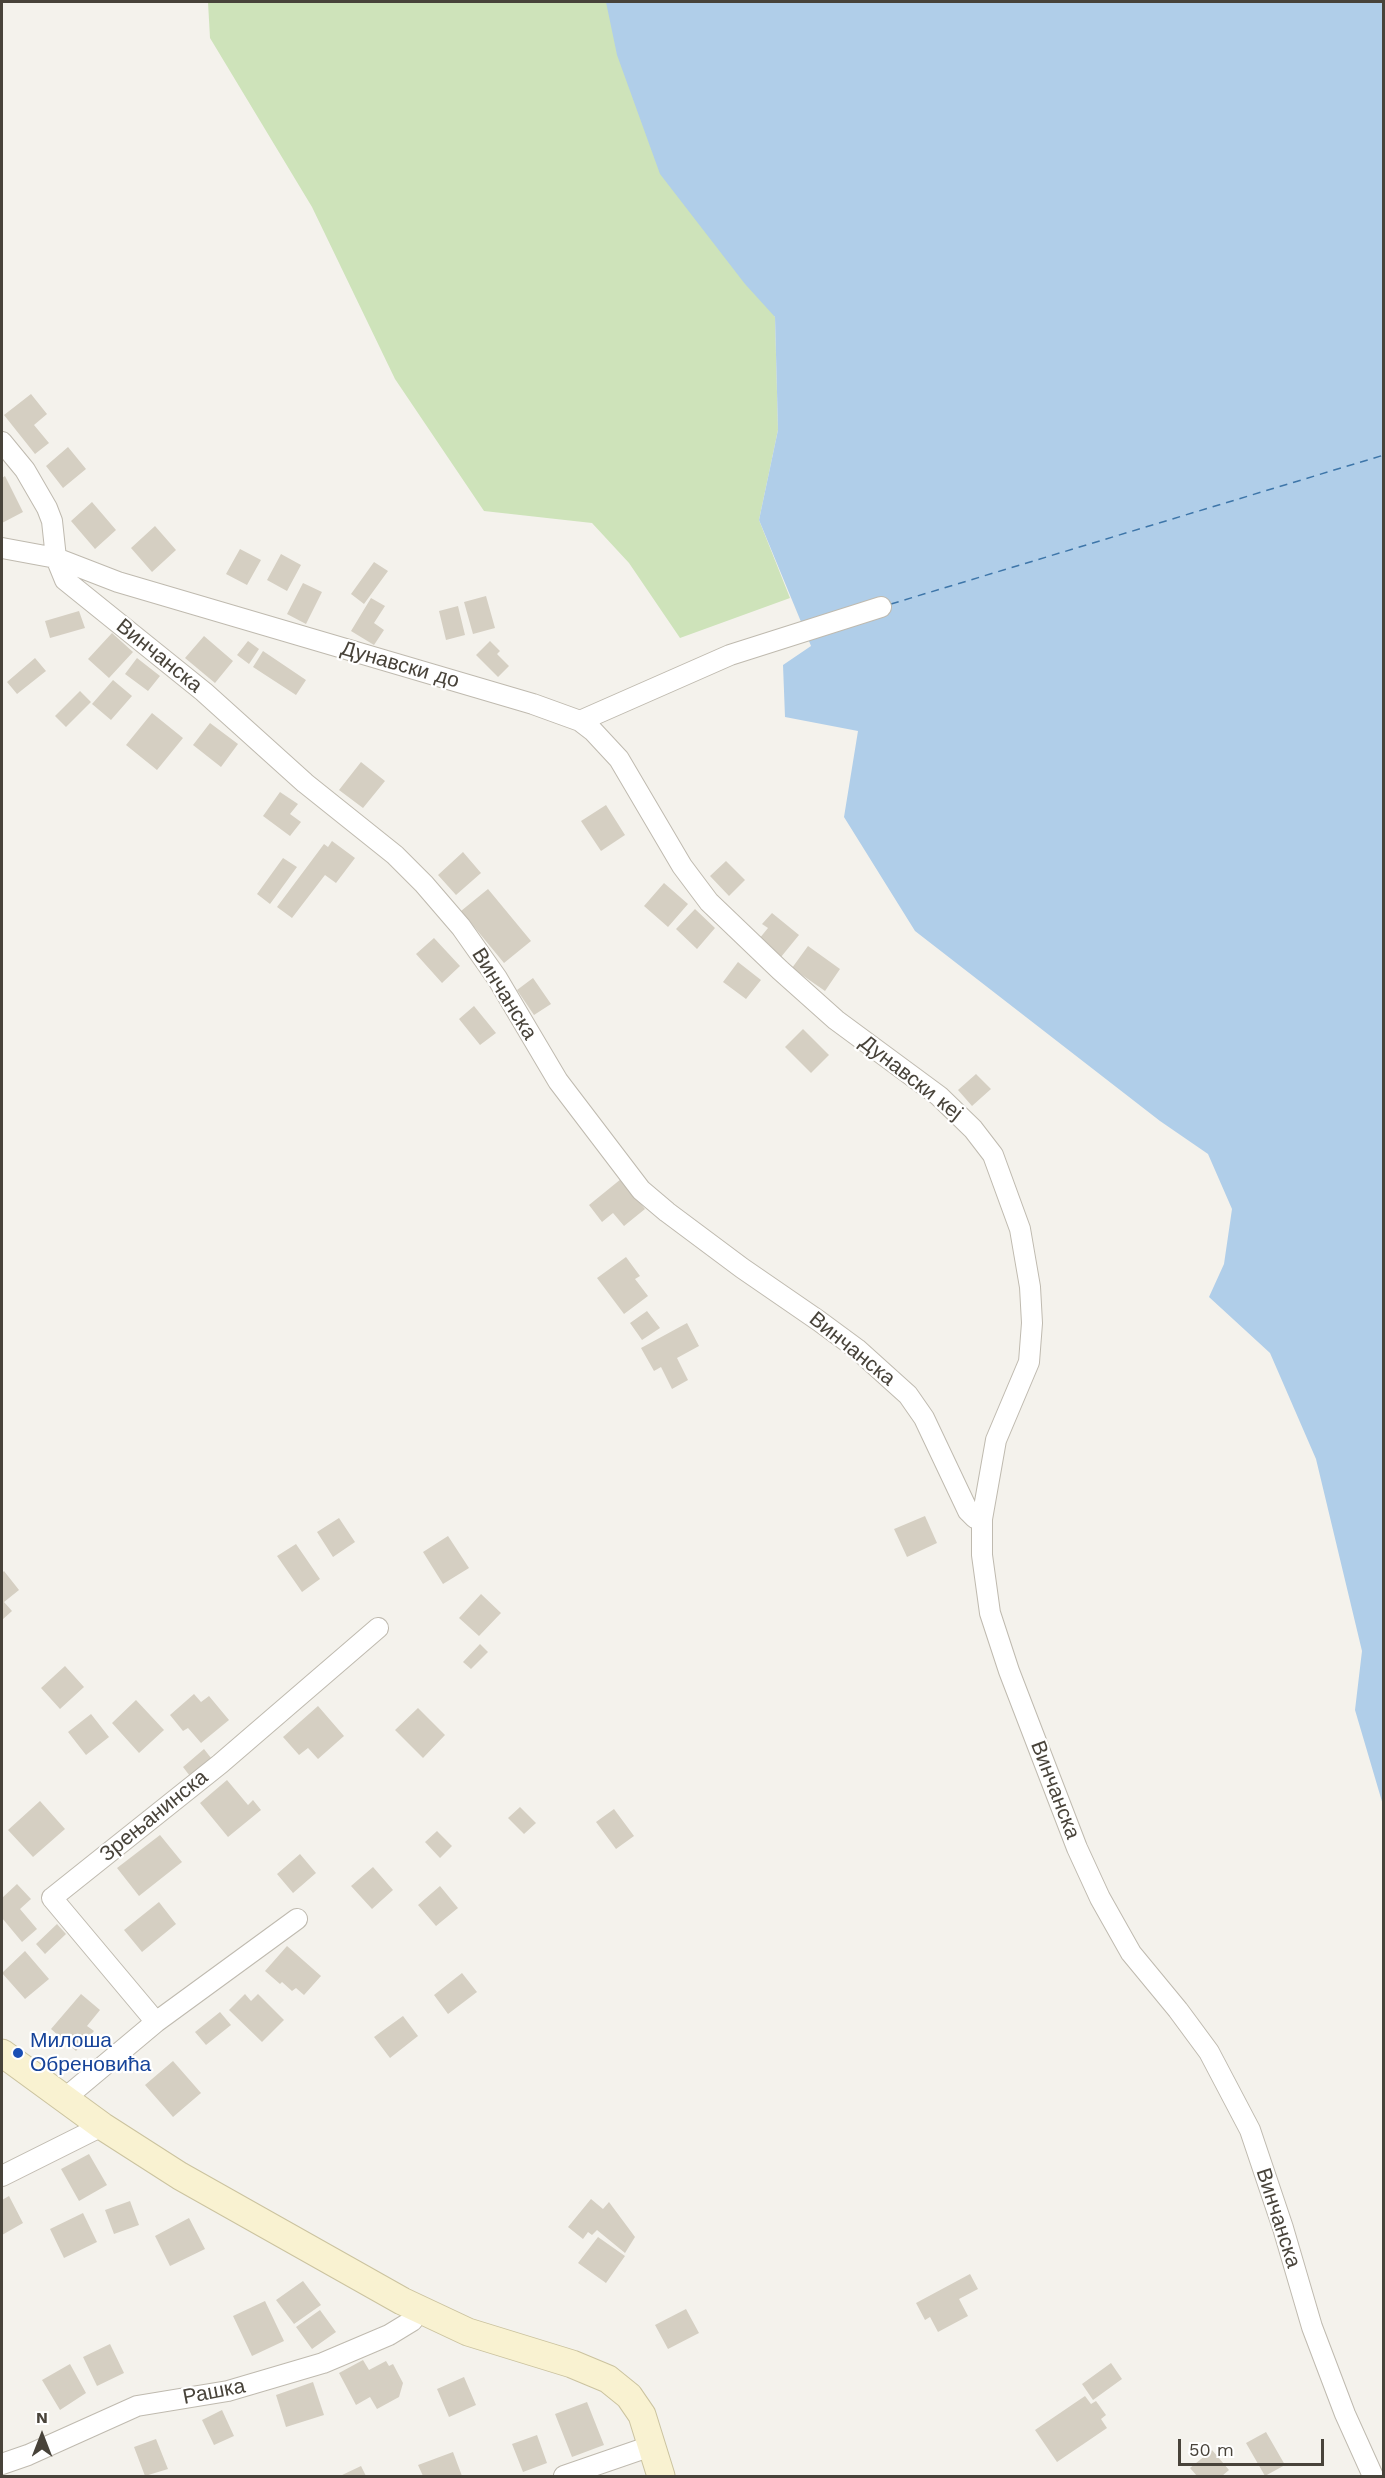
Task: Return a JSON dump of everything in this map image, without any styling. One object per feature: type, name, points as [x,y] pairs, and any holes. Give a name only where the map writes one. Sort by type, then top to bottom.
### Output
[{"type":"street","name":"Винчанска","points":[[2,442],[26,470],[47,508],[52,521],[56,558],[60,571],[73,588],[204,692],[305,783],[395,855],[424,884],[461,927],[497,978],[558,1081],[641,1190],[742,1268],[848,1342],[908,1395],[924,1418],[968,1511],[975,1518],[982,1519],[986,1594],[992,1620],[1009,1671],[1077,1848],[1100,1898],[1131,1953],[1209,2052],[1250,2130],[1283,2228],[1312,2327],[1344,2414],[1373,2476]]},
{"type":"street","name":"Дунавски до","points":[[2,548],[56,558],[118,582],[533,704],[580,721]]},
{"type":"street","points":[[580,721],[730,656],[881,607]]},
{"type":"street","name":"Дунавски кеј","points":[[580,721],[593,731],[619,759],[682,866],[709,902],[836,1020],[939,1095],[973,1129],[993,1155],[1020,1229],[1030,1287],[1032,1323],[1029,1362],[996,1440],[982,1519]]},
{"type":"street","name":"Зрењанинска","points":[[156,2022],[52,1898],[220,1764],[378,1628]]},
{"type":"street","points":[[64,2099],[156,2022],[297,1920]]},
{"type":"street","points":[[2,2053],[102,2126],[209,2193],[420,2310],[468,2332],[572,2364],[608,2379],[630,2396],[642,2415],[661,2476]]},
{"type":"street","points":[[2,2176],[102,2126]]},
{"type":"street","name":"Рашка","points":[[2,2464],[28,2455],[137,2406],[228,2391],[323,2363],[389,2335],[412,2321],[420,2310]]},
{"type":"street","points":[[564,2476],[651,2446]]},
{"type":"green space","points":[[208,2],[611,2],[775,317],[778,430],[759,520],[790,598],[680,638],[629,563],[592,523],[484,511],[395,379],[312,207],[210,38]]},
{"type":"water","points":[[606,2],[1383,2],[1383,1805],[1355,1710],[1362,1651],[1316,1459],[1270,1353],[1209,1297],[1224,1264],[1232,1209],[1208,1154],[1160,1121],[915,931],[844,817],[858,731],[785,717],[783,665],[811,646],[759,520],[778,430],[775,317],[745,284],[660,174],[617,55]]},
{"type":"building","points":[[31,394],[47,414],[34,425],[49,443],[35,454],[4,415]]},
{"type":"building","points":[[68,447],[86,469],[63,488],[46,466]]},
{"type":"building","points":[[5,476],[23,512],[2,523],[2,478]]},
{"type":"building","points":[[92,502],[116,530],[95,549],[71,521]]},
{"type":"building","points":[[155,526],[176,550],[152,572],[131,548]]},
{"type":"building","points":[[240,549],[261,560],[247,585],[226,574]]},
{"type":"building","points":[[281,554],[301,565],[287,591],[267,580]]},
{"type":"building","points":[[374,562],[388,571],[364,604],[351,594]]},
{"type":"building","points":[[303,583],[322,592],[306,624],[287,614]]},
{"type":"building","points":[[486,596],[495,628],[473,634],[464,602]]},
{"type":"building","points":[[371,598],[385,606],[374,623],[384,630],[374,645],[351,631]]},
{"type":"building","points":[[458,606],[465,635],[446,640],[439,611]]},
{"type":"building","points":[[79,611],[85,628],[50,638],[45,621]]},
{"type":"building","points":[[112,633],[133,652],[109,678],[88,659]]},
{"type":"building","points":[[204,636],[233,661],[215,683],[185,658]]},
{"type":"building","points":[[248,641],[259,649],[249,664],[237,655]]},
{"type":"building","points":[[490,641],[500,651],[497,654],[509,666],[498,677],[476,655]]},
{"type":"building","points":[[263,651],[306,680],[296,695],[253,667]]},
{"type":"building","points":[[35,658],[46,671],[17,694],[7,682]]},
{"type":"building","points":[[137,658],[160,676],[148,691],[125,674]]},
{"type":"building","points":[[113,680],[132,696],[111,720],[92,704]]},
{"type":"building","points":[[80,691],[91,702],[66,727],[55,716]]},
{"type":"building","points":[[152,713],[183,738],[157,770],[126,745]]},
{"type":"building","points":[[210,723],[238,744],[221,767],[193,745]]},
{"type":"building","points":[[361,762],[385,781],[363,808],[339,790]]},
{"type":"building","points":[[280,792],[298,804],[290,814],[301,822],[290,836],[263,816]]},
{"type":"building","points":[[606,805],[625,835],[601,851],[581,821]]},
{"type":"building","points":[[332,841],[355,858],[336,883],[325,875],[292,918],[277,907],[324,844],[328,847]]},
{"type":"building","points":[[463,852],[481,873],[456,895],[438,875]]},
{"type":"building","points":[[283,858],[297,867],[270,904],[257,894]]},
{"type":"building","points":[[726,861],[745,880],[729,896],[710,876]]},
{"type":"building","points":[[664,883],[688,904],[668,927],[644,906]]},
{"type":"building","points":[[488,889],[531,941],[504,963],[461,911]]},
{"type":"building","points":[[695,909],[715,928],[697,949],[676,929]]},
{"type":"building","points":[[772,913],[799,935],[781,957],[759,939],[768,928],[762,924]]},
{"type":"building","points":[[434,938],[460,966],[442,983],[416,954]]},
{"type":"building","points":[[808,946],[840,969],[825,991],[792,968]]},
{"type":"building","points":[[738,962],[761,980],[746,999],[723,982]]},
{"type":"building","points":[[533,978],[551,1004],[534,1015],[517,990]]},
{"type":"building","points":[[474,1006],[496,1033],[480,1045],[459,1019]]},
{"type":"building","points":[[803,1029],[829,1055],[811,1073],[785,1047]]},
{"type":"building","points":[[976,1074],[991,1089],[972,1106],[958,1090]]},
{"type":"building","points":[[621,1179],[645,1209],[624,1226],[613,1213],[602,1222],[589,1205]]},
{"type":"building","points":[[626,1257],[640,1276],[635,1279],[648,1296],[624,1314],[597,1278]]},
{"type":"building","points":[[647,1311],[660,1328],[642,1340],[630,1323]]},
{"type":"building","points":[[687,1323],[699,1346],[677,1358],[688,1380],[672,1389],[661,1367],[654,1371],[641,1348]]},
{"type":"building","points":[[925,1516],[937,1543],[907,1557],[894,1529]]},
{"type":"building","points":[[339,1518],[355,1542],[333,1557],[317,1532]]},
{"type":"building","points":[[448,1536],[469,1568],[443,1584],[423,1552]]},
{"type":"building","points":[[296,1544],[320,1579],[302,1592],[277,1556]]},
{"type":"building","points":[[4,1571],[19,1590],[4,1602],[12,1611],[2,1620],[2,1573]]},
{"type":"building","points":[[481,1594],[501,1613],[479,1636],[459,1618]]},
{"type":"building","points":[[480,1644],[488,1652],[471,1669],[463,1662]]},
{"type":"building","points":[[65,1666],[84,1687],[60,1709],[41,1688]]},
{"type":"building","points":[[194,1694],[201,1702],[209,1696],[229,1720],[201,1743],[188,1728],[183,1731],[170,1715]]},
{"type":"building","points":[[136,1700],[164,1730],[139,1753],[112,1723]]},
{"type":"building","points":[[318,1706],[344,1736],[318,1759],[308,1748],[299,1755],[283,1737]]},
{"type":"building","points":[[418,1708],[445,1735],[423,1758],[395,1730]]},
{"type":"building","points":[[91,1714],[109,1737],[86,1755],[68,1732]]},
{"type":"building","points":[[204,1749],[215,1763],[193,1780],[183,1767]]},
{"type":"building","points":[[227,1780],[248,1805],[253,1800],[261,1810],[228,1837],[200,1803]]},
{"type":"building","points":[[40,1801],[65,1829],[33,1857],[8,1830]]},
{"type":"building","points":[[520,1807],[536,1823],[524,1834],[508,1818]]},
{"type":"building","points":[[614,1809],[634,1836],[616,1849],[596,1822]]},
{"type":"building","points":[[437,1831],[452,1846],[440,1858],[425,1842]]},
{"type":"building","points":[[160,1835],[182,1862],[139,1896],[117,1868]]},
{"type":"building","points":[[300,1854],[316,1873],[293,1893],[277,1874]]},
{"type":"building","points":[[373,1867],[393,1890],[372,1909],[351,1886]]},
{"type":"building","points":[[17,1884],[31,1899],[20,1909],[37,1929],[22,1942],[2,1918],[2,1898]]},
{"type":"building","points":[[440,1886],[458,1908],[436,1926],[418,1905]]},
{"type":"building","points":[[159,1902],[176,1924],[142,1952],[124,1930]]},
{"type":"building","points":[[57,1924],[66,1934],[45,1954],[36,1944]]},
{"type":"building","points":[[287,1946],[321,1976],[304,1995],[296,1988],[292,1991],[282,1982],[280,1984],[265,1971]]},
{"type":"building","points":[[25,1951],[49,1979],[25,1999],[2,1973]]},
{"type":"building","points":[[462,1973],[477,1992],[448,2014],[434,1995]]},
{"type":"building","points":[[81,1994],[100,2010],[87,2026],[94,2031],[76,2051],[51,2029]]},
{"type":"building","points":[[245,1994],[251,2001],[258,1994],[284,2020],[262,2042],[229,2010]]},
{"type":"building","points":[[220,2012],[231,2025],[206,2045],[195,2032]]},
{"type":"building","points":[[403,2016],[418,2036],[390,2058],[374,2037]]},
{"type":"building","points":[[173,2061],[201,2093],[173,2117],[145,2085]]},
{"type":"building","points":[[89,2154],[107,2185],[79,2201],[61,2169]]},
{"type":"building","points":[[9,2196],[23,2223],[2,2235],[2,2200]]},
{"type":"building","points":[[591,2199],[603,2209],[609,2202],[635,2237],[625,2253],[597,2230],[592,2235],[588,2232],[583,2239],[568,2227]]},
{"type":"building","points":[[130,2201],[139,2225],[114,2234],[105,2210]]},
{"type":"building","points":[[83,2213],[97,2242],[64,2258],[50,2229]]},
{"type":"building","points":[[189,2218],[205,2249],[170,2266],[155,2236]]},
{"type":"building","points":[[598,2237],[625,2256],[606,2283],[578,2263]]},
{"type":"building","points":[[970,2274],[978,2289],[959,2299],[968,2316],[938,2332],[930,2317],[925,2320],[916,2303]]},
{"type":"building","points":[[303,2281],[321,2305],[294,2324],[276,2300]]},
{"type":"building","points":[[265,2301],[284,2341],[252,2356],[233,2316]]},
{"type":"building","points":[[686,2309],[699,2333],[668,2349],[655,2325]]},
{"type":"building","points":[[320,2310],[336,2332],[312,2349],[296,2327]]},
{"type":"building","points":[[110,2344],[124,2373],[97,2386],[83,2357]]},
{"type":"building","points":[[363,2360],[369,2370],[386,2361],[389,2366],[393,2364],[403,2383],[399,2397],[377,2409],[370,2397],[356,2405],[339,2373]]},
{"type":"building","points":[[1111,2363],[1122,2379],[1093,2400],[1082,2384]]},
{"type":"building","points":[[70,2364],[86,2393],[60,2410],[42,2380]]},
{"type":"building","points":[[464,2377],[476,2405],[449,2417],[437,2389]]},
{"type":"building","points":[[313,2382],[324,2415],[286,2427],[276,2395]]},
{"type":"building","points":[[1085,2396],[1091,2404],[1096,2401],[1106,2415],[1101,2419],[1107,2428],[1057,2462],[1035,2430]]},
{"type":"building","points":[[587,2402],[604,2445],[572,2457],[555,2414]]},
{"type":"building","points":[[222,2410],[234,2436],[214,2445],[202,2420]]},
{"type":"building","points":[[1266,2432],[1285,2465],[1265,2476],[1246,2443]]},
{"type":"building","points":[[537,2435],[547,2463],[523,2472],[512,2444]]},
{"type":"building","points":[[156,2439],[168,2469],[145,2476],[134,2447]]},
{"type":"building","points":[[1212,2450],[1229,2470],[1222,2476],[1197,2476],[1190,2468]]},
{"type":"building","points":[[453,2452],[462,2476],[423,2476],[418,2465]]},
{"type":"building","points":[[361,2466],[366,2476],[340,2476]]},
{"type":"ferry route","points":[[891,604],[1384,455]]},
{"type":"place","name":"Милоша Обреновића","points":[[18,2053]]}]
